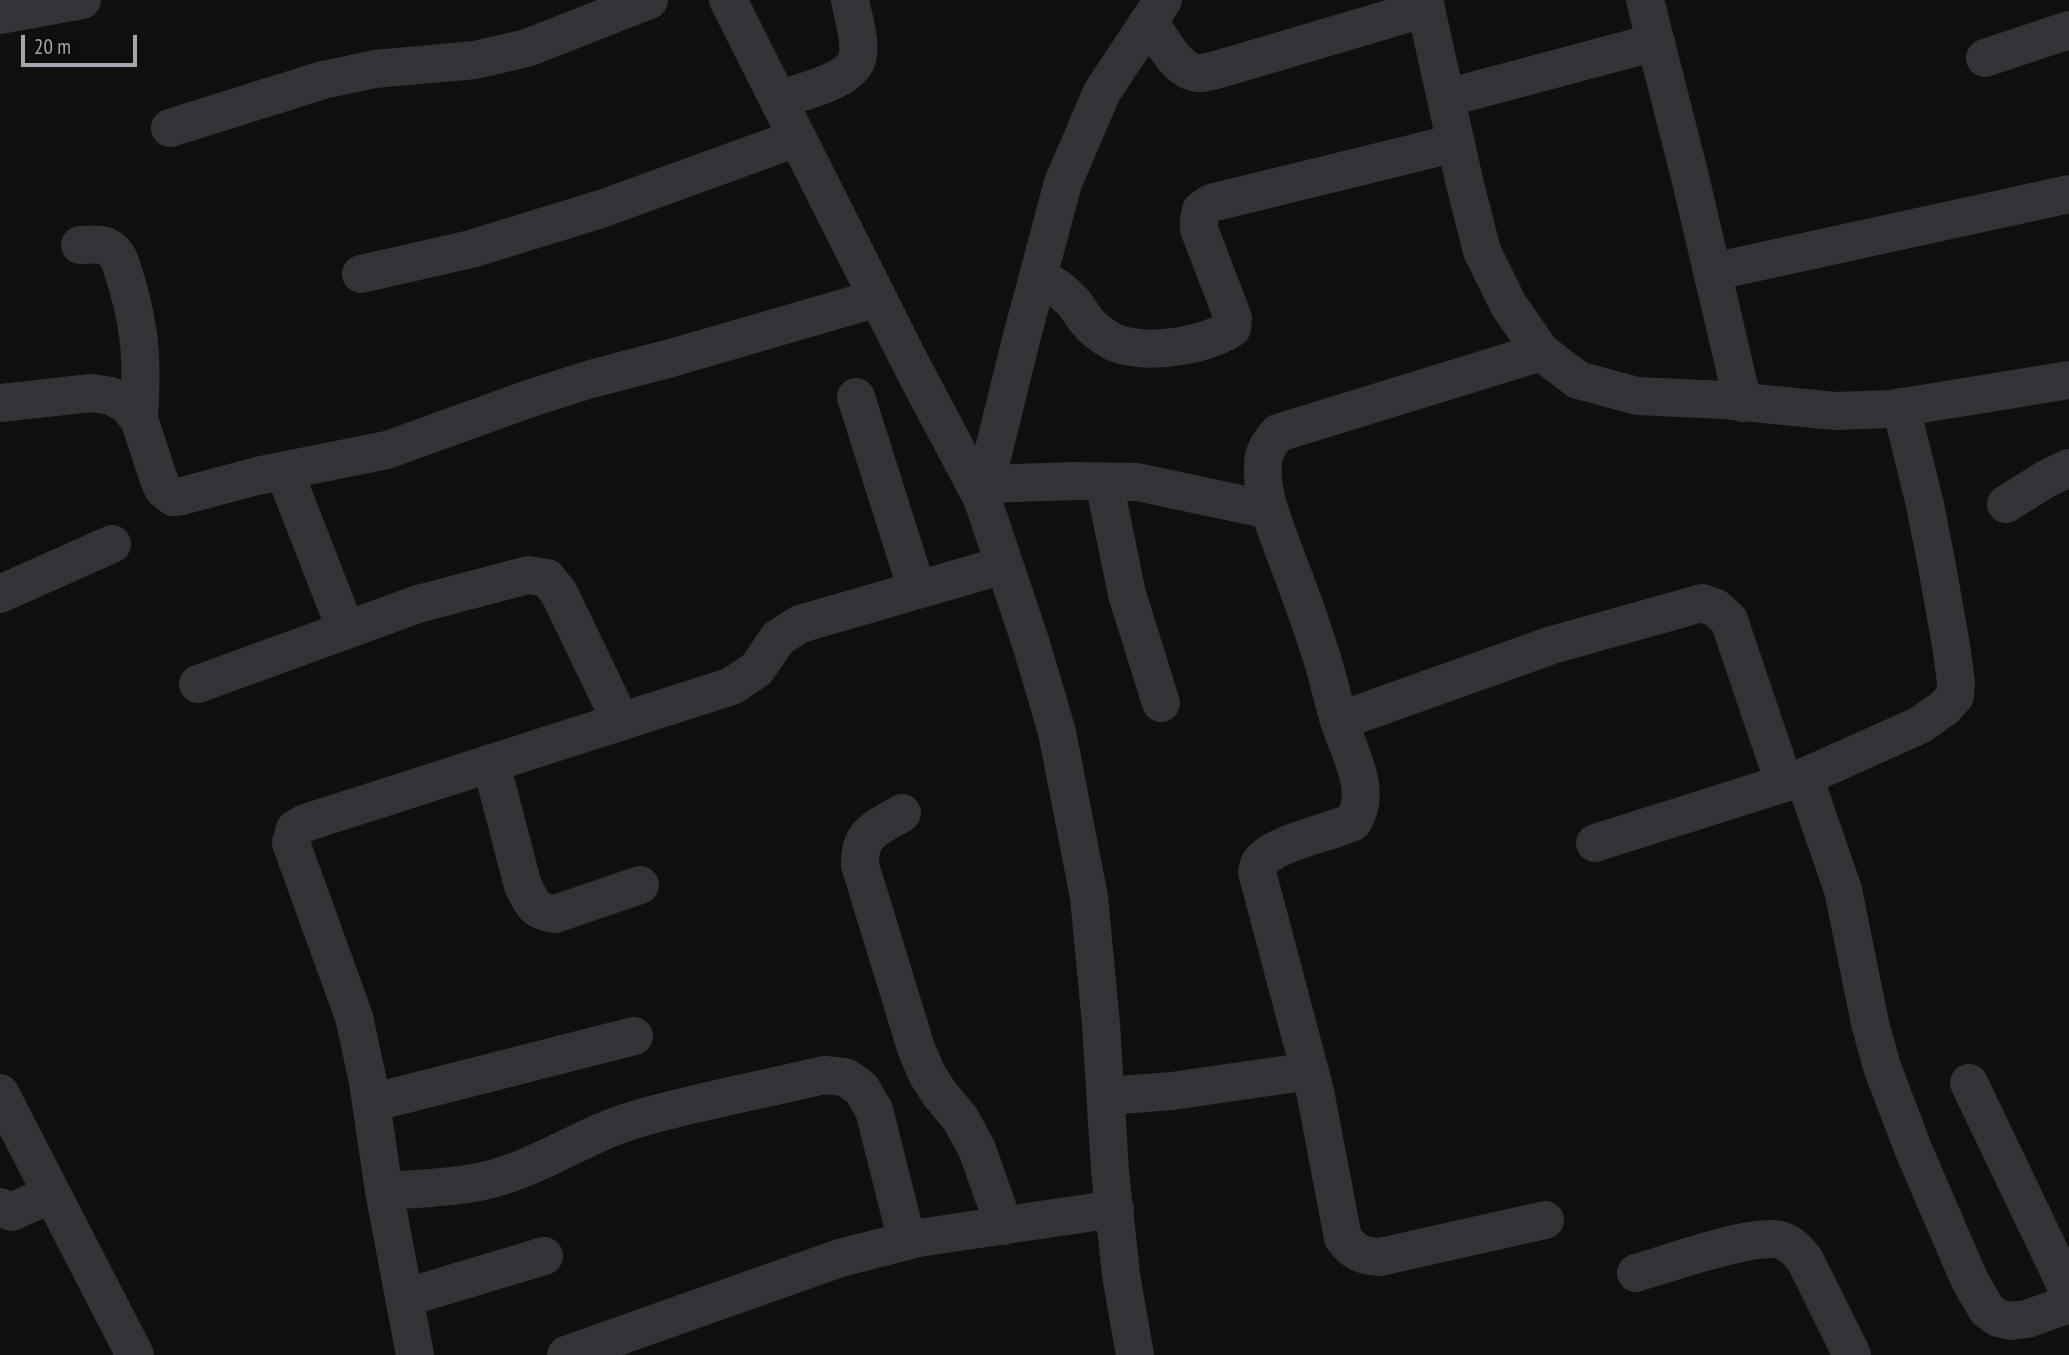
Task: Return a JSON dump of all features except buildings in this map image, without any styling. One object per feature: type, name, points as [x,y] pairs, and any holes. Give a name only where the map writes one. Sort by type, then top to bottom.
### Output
[{"type":"street","points":[[0,15],[82,0]]},
{"type":"street","points":[[170,128],[323,80],[375,69],[475,60],[527,48],[649,0]]},
{"type":"street","points":[[728,0],[878,298],[984,491],[1004,565],[1057,732],[1089,897],[1121,1275],[1135,1355]]},
{"type":"street","points":[[778,100],[844,76],[854,67],[858,55],[850,0]]},
{"type":"street","points":[[1645,0],[1743,403]]},
{"type":"street","points":[[984,491],[1063,183],[1102,92],[1144,16],[1185,69],[1199,73],[1425,4],[1482,251],[1508,304],[1541,352],[1578,380],[1637,396],[1835,411],[1901,407],[2069,380]]},
{"type":"street","points":[[1985,58],[2069,30]]},
{"type":"street","points":[[1446,98],[1656,42]]},
{"type":"street","points":[[361,274],[471,249],[601,209],[797,138]]},
{"type":"street","points":[[1038,276],[1062,291],[1091,326],[1108,340],[1125,346],[1152,349],[1180,346],[1210,338],[1232,328],[1233,318],[1199,229],[1201,209],[1211,203],[1456,143]]},
{"type":"street","points":[[1712,272],[2069,194]]},
{"type":"street","points":[[80,245],[101,244],[111,248],[120,260],[139,333],[142,366],[139,419],[163,489],[173,497],[387,450],[579,382],[878,298]]},
{"type":"street","points":[[1541,352],[1278,433],[1266,448],[1262,464],[1269,510],[1319,649],[1360,782],[1361,802],[1353,822],[1264,857],[1258,864],[1257,872],[1310,1071],[1343,1238],[1352,1250],[1363,1256],[1380,1257],[1545,1220]]},
{"type":"street","points":[[0,403],[91,393],[111,396],[126,404],[139,419]]},
{"type":"street","points":[[856,397],[916,590]]},
{"type":"street","points":[[1595,843],[1794,780],[1920,725],[1944,708],[1955,696],[1951,645],[1938,573],[1925,505],[1901,407]]},
{"type":"street","points":[[2006,504],[2069,468]]},
{"type":"street","points":[[284,471],[346,630]]},
{"type":"street","points":[[1104,482],[1127,594],[1161,703]]},
{"type":"street","points":[[984,491],[1137,482],[1269,510]]},
{"type":"street","points":[[0,594],[112,544]]},
{"type":"street","points":[[415,1355],[354,1017],[291,843],[295,829],[732,686],[757,669],[778,638],[800,624],[1004,565]]},
{"type":"street","points":[[198,684],[418,604],[528,575],[547,578],[559,593],[621,722]]},
{"type":"street","points":[[1339,721],[1552,645],[1702,603],[1716,608],[1729,620],[1794,780],[1843,890],[1870,1023],[1882,1067],[1914,1151],[1970,1281],[1987,1310],[1998,1318],[2011,1321],[2027,1319],[2069,1304]]},
{"type":"street","points":[[491,763],[523,886],[532,904],[541,912],[555,914],[640,886]]},
{"type":"street","points":[[902,813],[863,839],[859,850],[860,865],[916,1048],[927,1074],[960,1118],[977,1149],[1004,1226]]},
{"type":"street","points":[[371,1103],[634,1035]]},
{"type":"street","points":[[1106,1096],[1172,1091],[1310,1071]]},
{"type":"street","points":[[384,1191],[468,1184],[505,1175],[601,1131],[638,1119],[824,1075],[845,1077],[861,1088],[874,1110],[907,1241]]},
{"type":"street","points":[[1969,1083],[2069,1292]]},
{"type":"street","points":[[0,1093],[135,1355]]},
{"type":"street","points":[[0,1207],[11,1212],[52,1194]]},
{"type":"street","points":[[566,1355],[840,1258],[907,1241],[1115,1209]]},
{"type":"street","points":[[1636,1273],[1747,1241],[1783,1241],[1796,1249],[1805,1260],[1852,1355]]},
{"type":"street","points":[[404,1298],[544,1256]]}]
